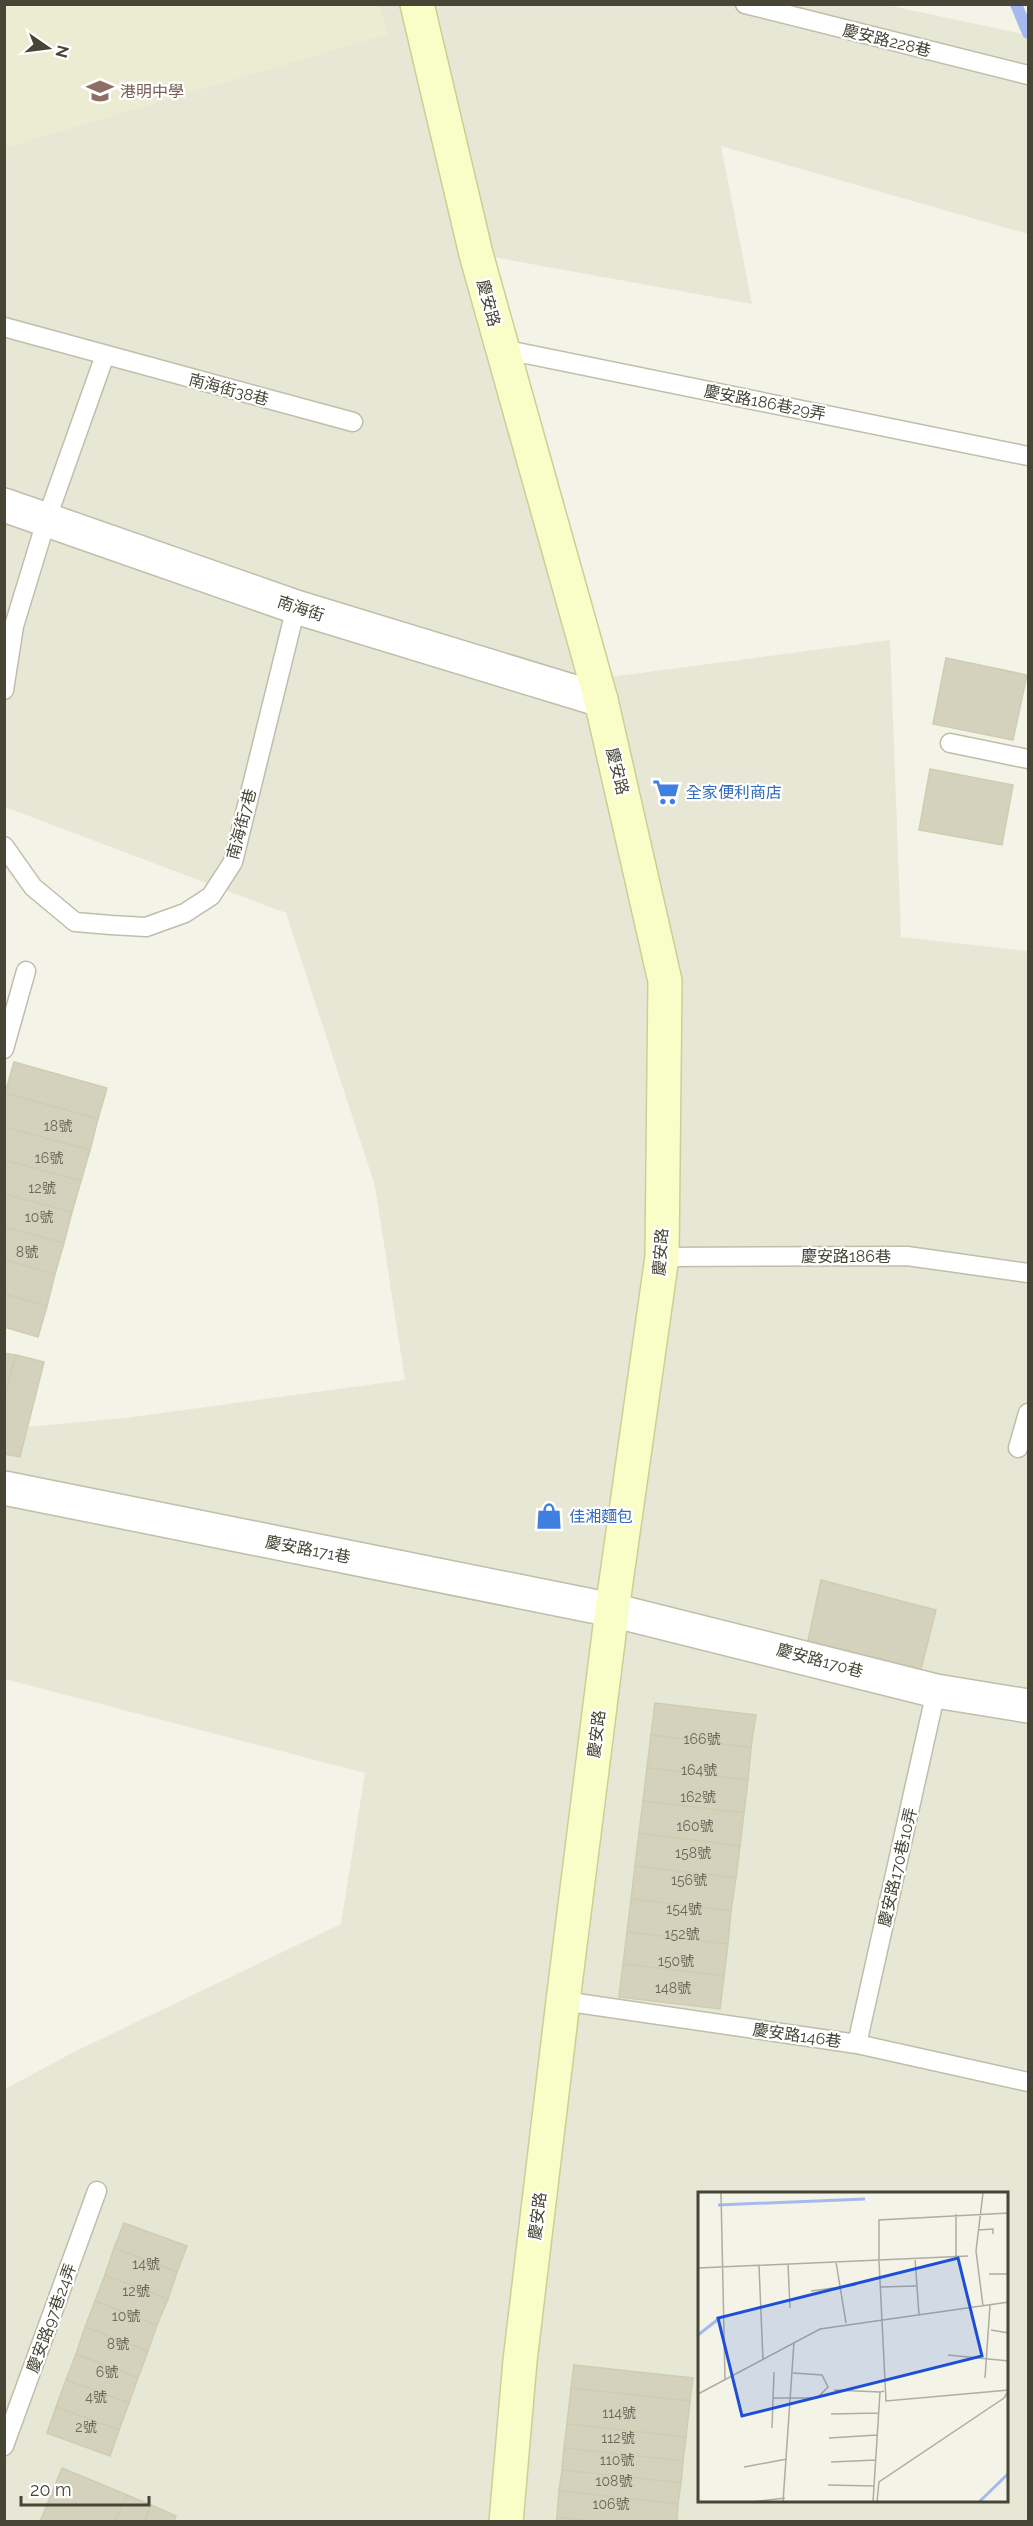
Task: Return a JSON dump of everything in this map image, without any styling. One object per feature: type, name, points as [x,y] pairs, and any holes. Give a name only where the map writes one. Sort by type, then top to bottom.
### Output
[{"type":"main road","name":"慶安路","points":[[417,4],[502,349],[601,700],[665,981],[662,1257],[612,1610],[563,2001],[520,2361],[506,2522]]},
{"type":"street","name":"南海街","points":[[4,505],[296,607],[601,700]]},
{"type":"street","name":"慶安路171巷","points":[[4,1488],[612,1610]]},
{"type":"street","name":"慶安路170巷","points":[[612,1610],[936,1691],[1029,1706]]},
{"type":"lane","name":"慶安路228巷","points":[[745,4],[1029,75]]},
{"type":"lane","name":"南海街38巷","points":[[4,327],[352,422]]},
{"type":"lane","name":"慶安路186巷29弄","points":[[502,349],[1029,456]]},
{"type":"lane","points":[[4,690],[14,626],[46,518],[105,355]]},
{"type":"lane","name":"南海街7巷","points":[[4,846],[33,887],[75,922],[146,927],[185,913],[211,896],[233,862],[296,607]]},
{"type":"lane","points":[[950,743],[1029,759]]},
{"type":"lane","points":[[4,1049],[26,971]]},
{"type":"lane","name":"慶安路186巷","points":[[662,1257],[906,1256],[1029,1273]]},
{"type":"lane","points":[[1018,1448],[1029,1413]]},
{"type":"lane","name":"慶安路170巷10弄","points":[[857,2044],[936,1691]]},
{"type":"lane","name":"慶安路146巷","points":[[563,2001],[857,2044],[1029,2082]]},
{"type":"lane","name":"慶安路97巷24弄","points":[[4,2446],[97,2191]]},
{"type":"shaded area","name":"港明中學","points":[[5,4],[379,5],[388,34],[5,148]]},
{"type":"shaded area","points":[[882,4],[1028,35],[1028,234],[721,146],[752,304],[477,254],[580,681],[890,640],[901,937],[1028,951],[1028,2521],[5,2522],[5,2089],[74,2052],[341,1924],[365,1773],[5,1679],[5,1429],[125,1418],[405,1380],[375,1186],[286,913],[5,807],[5,5]]},
{"type":"building","points":[[946,658],[1027,675],[1013,740],[933,724]]},
{"type":"building","points":[[930,769],[1013,785],[1002,845],[919,830]]},
{"type":"building","points":[[14,1062],[107,1088],[98,1119],[5,1093]]},
{"type":"building","points":[[5,1093],[98,1119],[90,1150],[4,1127]]},
{"type":"building","points":[[4,1127],[90,1150],[81,1181],[4,1160]]},
{"type":"building","points":[[4,1160],[81,1181],[72,1212],[4,1194]]},
{"type":"building","points":[[4,1194],[72,1212],[64,1243],[4,1227]]},
{"type":"building","points":[[4,1227],[64,1243],[55,1274],[4,1260]]},
{"type":"building","points":[[4,1260],[55,1274],[47,1306],[4,1294]]},
{"type":"building","points":[[4,1294],[47,1306],[38,1337],[4,1327]]},
{"type":"building","points":[[4,1353],[16,1355],[4,1399]]},
{"type":"building","points":[[16,1355],[44,1362],[20,1457],[4,1454],[4,1399]]},
{"type":"building","points":[[821,1580],[936,1610],[919,1677],[806,1650]]},
{"type":"building","points":[[655,1703],[756,1715],[751,1748],[651,1735]]},
{"type":"building","points":[[651,1735],[751,1748],[748,1780],[647,1768]]},
{"type":"building","points":[[647,1768],[748,1780],[744,1813],[643,1801]]},
{"type":"building","points":[[643,1801],[744,1813],[740,1846],[639,1833]]},
{"type":"building","points":[[639,1833],[740,1846],[736,1878],[635,1866]]},
{"type":"building","points":[[635,1866],[736,1878],[731,1911],[631,1899]]},
{"type":"building","points":[[631,1899],[731,1911],[728,1944],[627,1932]]},
{"type":"building","points":[[627,1932],[728,1944],[724,1976],[623,1964]]},
{"type":"building","points":[[623,1964],[724,1976],[720,2009],[619,1997]]},
{"type":"building","points":[[124,2223],[187,2246],[177,2272],[114,2248]]},
{"type":"building","points":[[114,2248],[177,2272],[168,2299],[105,2275]]},
{"type":"building","points":[[105,2275],[168,2299],[157,2325],[95,2301]]},
{"type":"building","points":[[95,2301],[157,2325],[148,2351],[85,2327]]},
{"type":"building","points":[[85,2327],[148,2351],[138,2378],[76,2354]]},
{"type":"building","points":[[76,2354],[138,2378],[129,2403],[66,2380]]},
{"type":"building","points":[[574,2365],[693,2378],[690,2401],[571,2388]]},
{"type":"building","points":[[66,2380],[129,2403],[119,2430],[56,2407]]},
{"type":"building","points":[[571,2388],[690,2401],[686,2437],[567,2424]]},
{"type":"building","points":[[56,2407],[119,2430],[110,2456],[47,2433]]},
{"type":"building","points":[[567,2424],[686,2437],[683,2461],[564,2448]]},
{"type":"building","points":[[564,2448],[683,2461],[681,2483],[562,2470]]},
{"type":"building","points":[[62,2468],[127,2495],[115,2522],[40,2522]]},
{"type":"building","points":[[562,2470],[681,2483],[678,2504],[559,2491]]},
{"type":"building","points":[[559,2491],[678,2504],[677,2522],[601,2522],[557,2517]]},
{"type":"building","points":[[127,2495],[151,2505],[145,2522],[115,2522]]},
{"type":"building","points":[[151,2505],[176,2516],[174,2522],[145,2522]]},
{"type":"building","points":[[557,2517],[601,2522],[556,2522]]},
{"type":"waterway","points":[[1016,4],[1028,33]]},
{"type":"place","name":"港明中學","points":[[100,91]]},
{"type":"place","name":"全家便利商店","points":[[666,792]]},
{"type":"place","name":"佳湘麵包","points":[[549,1516]]}]
